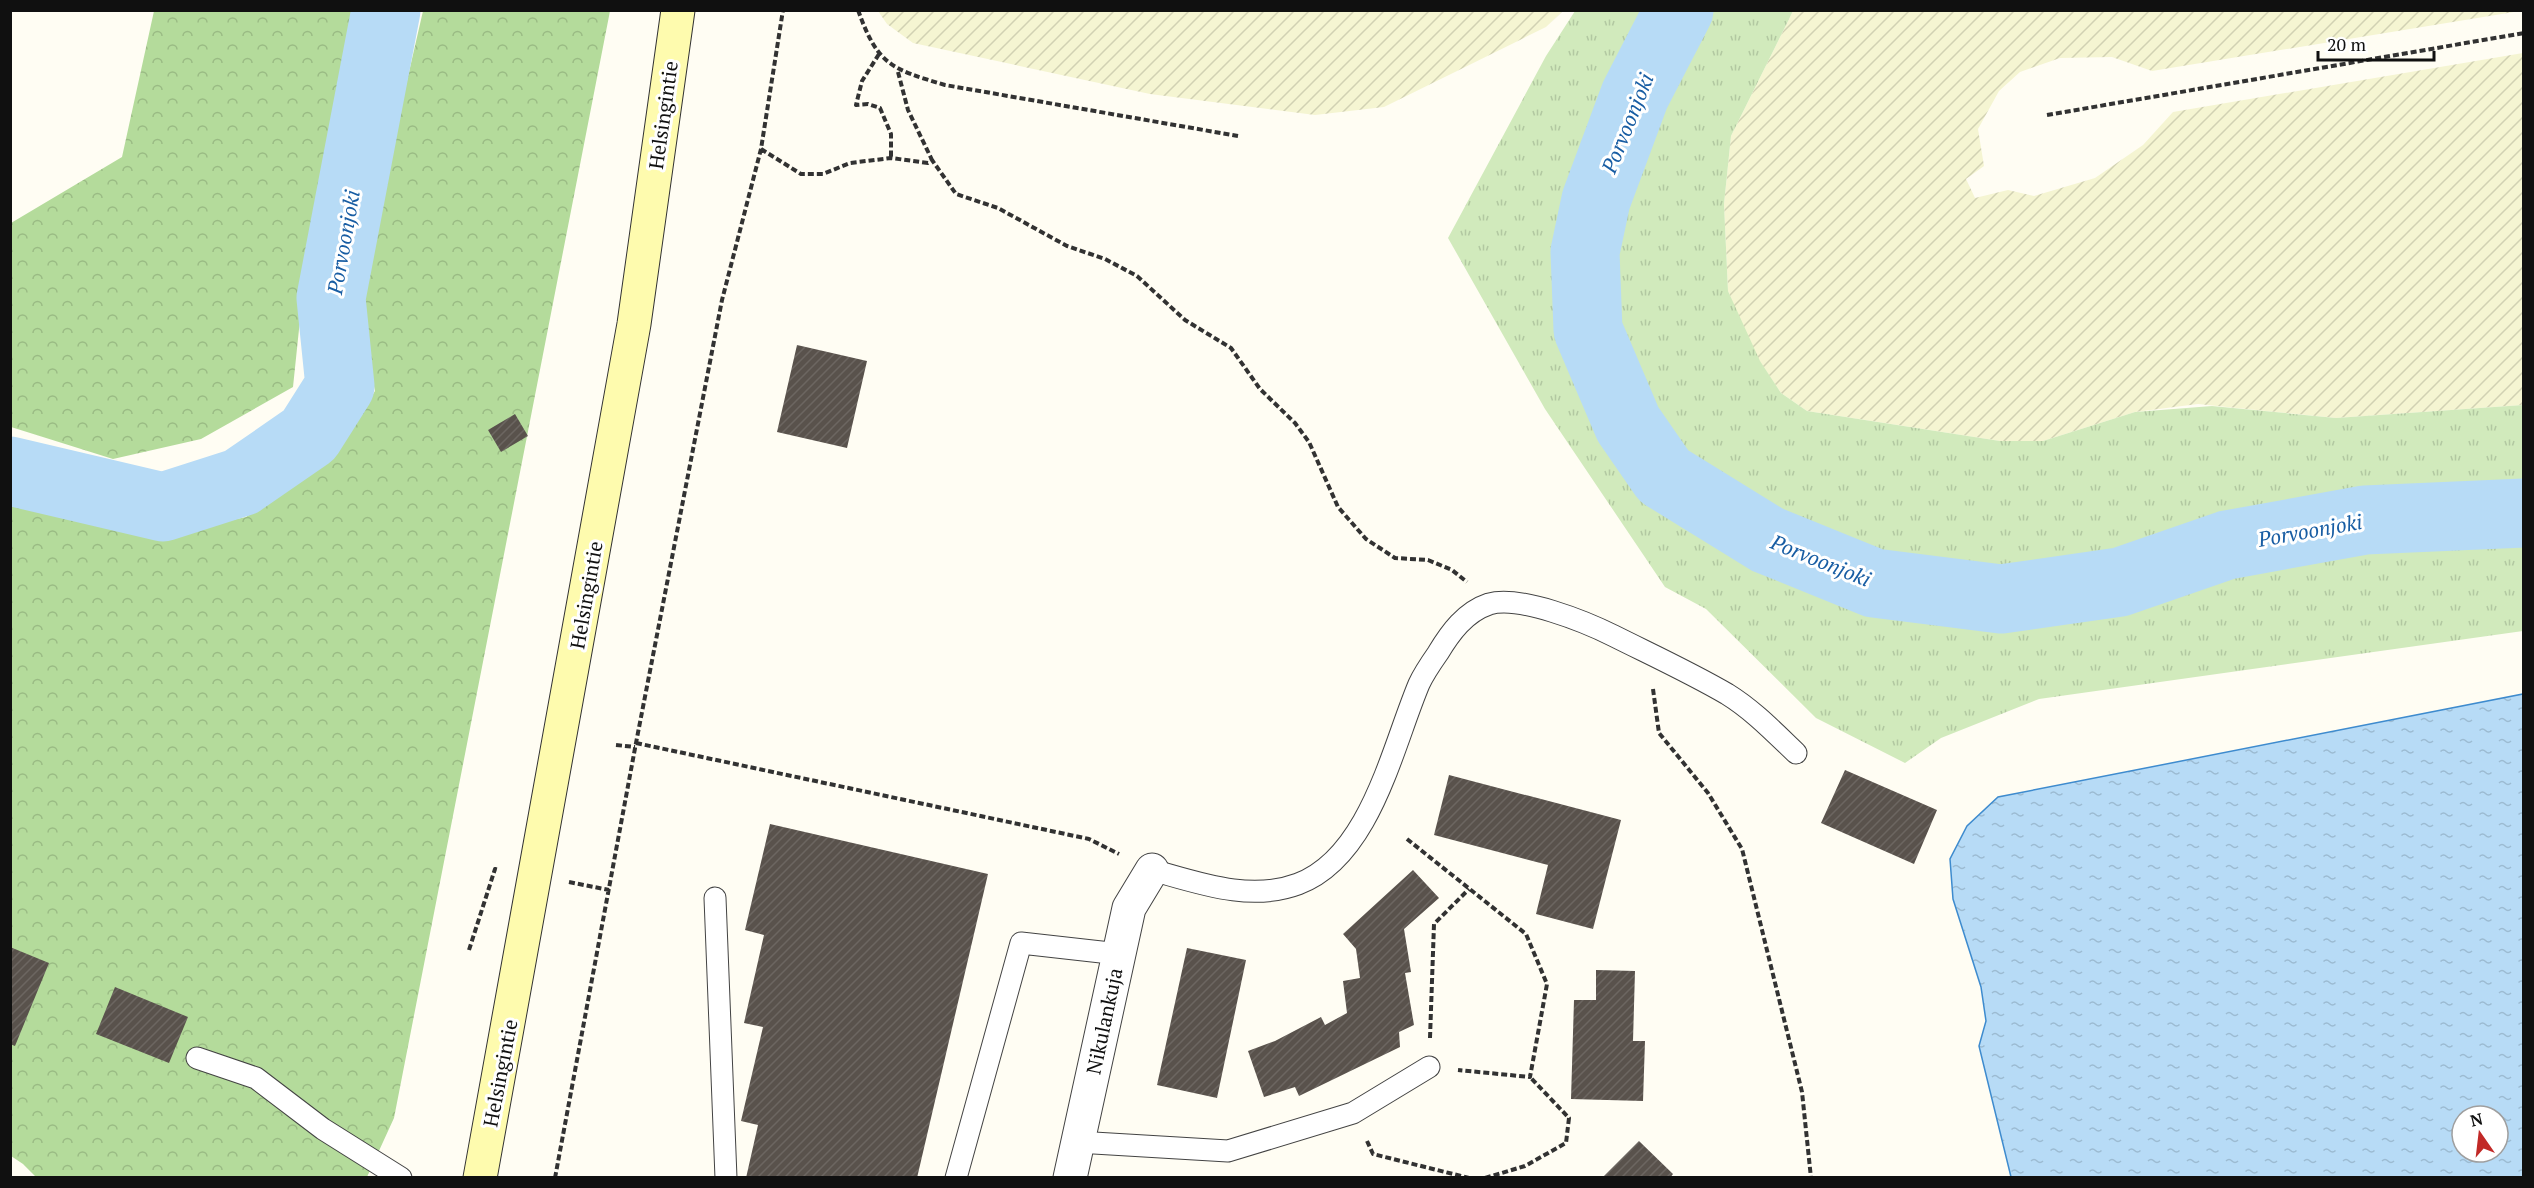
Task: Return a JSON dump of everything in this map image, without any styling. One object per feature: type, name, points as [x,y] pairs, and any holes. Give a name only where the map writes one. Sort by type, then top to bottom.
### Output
[{"type":"main road","name":"Helsingintie","points":[[480,1178],[634,324],[678,10]]},
{"type":"street","name":"Nikulankuja","points":[[1070,1178],[1129,908],[1152,870]]},
{"type":"lane","points":[[1152,870],[1223,889],[1262,892],[1299,883],[1335,860],[1357,834],[1426,673],[1447,638],[1470,613],[1490,604],[1519,604],[1588,623],[1728,695],[1758,717],[1796,753]]},
{"type":"lane","points":[[715,898],[726,1178]]},
{"type":"lane","points":[[957,1178],[1021,943],[1119,954]]},
{"type":"lane","points":[[197,1058],[256,1078],[323,1129],[401,1178]]},
{"type":"lane","points":[[1077,1143],[1228,1151],[1353,1113],[1429,1067]]},
{"type":"path","points":[[555,1178],[722,300],[761,149],[783,10]]},
{"type":"path","points":[[858,10],[866,32],[879,54],[898,71],[945,85],[1238,136]]},
{"type":"path","points":[[2047,115],[2523,33]]},
{"type":"path","points":[[879,54],[862,81],[856,105],[868,104],[880,108],[891,134],[891,158]]},
{"type":"path","points":[[898,71],[908,110],[932,160],[956,194],[998,208],[1067,246],[1105,259],[1137,276],[1185,320],[1231,348],[1260,389],[1295,423],[1309,442],[1338,507],[1366,539],[1395,558],[1428,560],[1452,570],[1483,592],[1490,604]]},
{"type":"path","points":[[761,149],[801,174],[823,174],[850,163],[891,158],[928,163],[932,160]]},
{"type":"path","points":[[1647,653],[1659,733],[1708,793],[1742,849],[1802,1092],[1811,1178]]},
{"type":"path","points":[[616,745],[636,745],[1089,839],[1152,870]]},
{"type":"path","points":[[1407,839],[1526,934],[1547,984],[1530,1077]]},
{"type":"path","points":[[1469,889],[1434,924],[1429,1067],[1530,1077],[1569,1118],[1566,1143],[1525,1166],[1485,1178]]},
{"type":"path","points":[[1353,1113],[1373,1154],[1469,1178]]},
{"type":"green space","points":[[154,11],[353,11],[301,310],[293,387],[201,439],[113,459],[11,427],[11,223],[122,157]]},
{"type":"green space","points":[[423,11],[610,11],[394,1118],[367,1177],[36,1177],[11,1156],[10,501],[161,535],[246,517],[334,455],[375,391],[356,303]]},
{"type":"green space","points":[[878,11],[1563,11],[1546,27],[1384,107],[1315,115],[1150,94],[913,43],[887,24]]},
{"type":"green space","points":[[1575,11],[1793,11],[1731,136],[1724,204],[1728,291],[1760,361],[1781,393],[1807,411],[2000,441],[2043,441],[2135,412],[2212,406],[2336,418],[2523,405],[2523,631],[2039,699],[1941,738],[1905,763],[1816,718],[1706,609],[1665,587],[1545,409],[1448,238],[1546,56]]},
{"type":"green space","points":[[1793,11],[2520,11],[2152,71],[2112,57],[2060,58],[2020,72],[1999,91],[1978,129],[1984,166],[1966,179],[1975,198],[2008,190],[2034,196],[2095,178],[2143,145],[2173,112],[2523,53],[2523,405],[2336,418],[2198,404],[2135,412],[2043,441],[2000,441],[1807,411],[1781,393],[1752,350],[1728,291],[1724,204],[1731,136]]},
{"type":"water","points":[[2523,694],[2523,1177],[2011,1177],[1979,1046],[1986,1021],[1981,987],[1953,899],[1950,859],[1967,826],[1998,797]]},
{"type":"building","points":[[797,345],[867,361],[847,448],[777,432]]},
{"type":"building","points":[[515,414],[528,436],[501,452],[488,430]]},
{"type":"building","points":[[1845,770],[1937,810],[1914,864],[1821,823]]},
{"type":"building","points":[[1449,775],[1621,820],[1593,929],[1536,914],[1548,865],[1434,835]]},
{"type":"building","points":[[770,824],[988,874],[917,1178],[746,1178],[758,1125],[741,1121],[763,1027],[744,1023],[764,935],[745,930]]},
{"type":"building","points":[[1413,870],[1439,898],[1404,929],[1411,972],[1405,973],[1414,1025],[1399,1032],[1400,1047],[1299,1096],[1295,1087],[1264,1097],[1248,1051],[1275,1041],[1321,1017],[1325,1025],[1347,1013],[1343,981],[1360,978],[1356,949],[1343,934]]},
{"type":"building","points":[[10,947],[49,963],[15,1046],[10,1044]]},
{"type":"building","points":[[1187,948],[1246,960],[1217,1098],[1157,1085]]},
{"type":"building","points":[[1596,970],[1635,971],[1633,1041],[1645,1041],[1643,1101],[1571,1099],[1574,1000],[1596,1000]]},
{"type":"building","points":[[115,987],[188,1017],[169,1063],[96,1034]]},
{"type":"building","points":[[1639,1141],[1673,1174],[1670,1178],[1602,1178]]},
{"type":"waterway","name":"Porvoonjoki","points":[[10,471],[163,507],[241,482],[309,435],[340,386],[331,298],[386,10]]},
{"type":"waterway","name":"Porvoonjoki","points":[[1679,10],[1635,95],[1596,200],[1585,252],[1588,330],[1628,424],[1664,476],[1768,540],[1874,583],[2001,599],[2120,582],[2227,545],[2365,520],[2524,513]]}]
